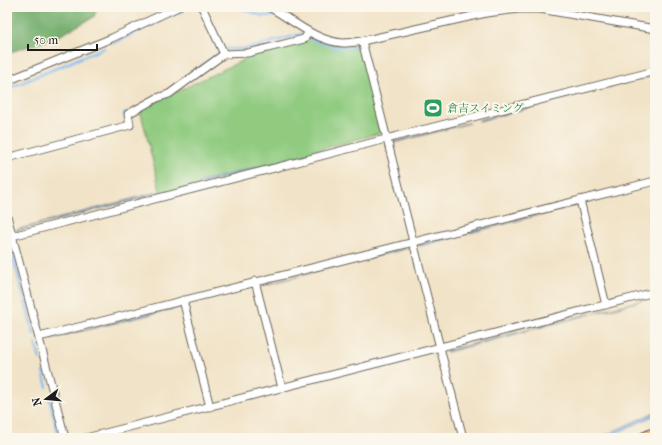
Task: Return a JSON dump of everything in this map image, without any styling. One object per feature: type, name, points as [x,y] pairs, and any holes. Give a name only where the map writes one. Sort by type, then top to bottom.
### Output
[{"type":"main road","points":[[644,438],[655,433]]},
{"type":"street","points":[[7,82],[112,38],[178,7]]},
{"type":"street","points":[[202,7],[224,54]]},
{"type":"street","points":[[269,7],[309,32],[332,41],[343,43],[362,41],[486,13],[519,9],[540,9],[655,29]]},
{"type":"street","points":[[7,158],[130,125],[128,114],[169,94],[224,54],[248,53],[304,39],[309,32]]},
{"type":"street","points":[[362,41],[462,438]]},
{"type":"street","points":[[12,236],[655,71]]},
{"type":"street","points":[[39,337],[655,180]]},
{"type":"street","points":[[580,200],[606,305]]},
{"type":"street","points":[[7,216],[65,438]]},
{"type":"street","points":[[255,281],[282,388]]},
{"type":"street","points":[[86,438],[655,292]]},
{"type":"street","points":[[183,300],[210,407]]},
{"type":"green space","points":[[7,7],[97,7],[94,17],[55,38],[7,53]]},
{"type":"green space","points":[[311,37],[335,44],[360,45],[381,130],[380,133],[314,151],[313,155],[161,195],[140,109],[260,52],[305,41]]},
{"type":"water","points":[[655,75],[479,121],[479,120]]},
{"type":"water","points":[[469,123],[393,143],[393,142]]},
{"type":"water","points":[[312,153],[200,184],[199,182]]},
{"type":"water","points":[[158,192],[159,193],[16,231],[16,230]]},
{"type":"water","points":[[578,205],[419,246],[419,244]]},
{"type":"water","points":[[409,247],[409,248],[260,286]]},
{"type":"water","points":[[655,297],[447,352],[446,351]]},
{"type":"water","points":[[181,305],[181,307],[45,340]]},
{"type":"water","points":[[655,412],[655,415],[606,438],[599,438]]},
{"type":"waterway","points":[[172,15],[189,7]]},
{"type":"waterway","points":[[238,7],[262,16],[272,16]]},
{"type":"waterway","points":[[113,43],[161,20]]},
{"type":"waterway","points":[[227,49],[245,49],[302,34]]},
{"type":"waterway","points":[[310,39],[337,48],[358,47]]},
{"type":"waterway","points":[[7,89],[104,48]]},
{"type":"waterway","points":[[195,71],[219,53]]},
{"type":"waterway","points":[[126,112],[124,113],[127,123]]},
{"type":"waterway","points":[[9,242],[34,334]]},
{"type":"waterway","points":[[35,342],[40,359]]},
{"type":"waterway","points":[[43,372],[47,387]]},
{"type":"waterway","points":[[49,397],[59,438]]},
{"type":"place","name":"倉吉スイミング","points":[[433,108]]}]
